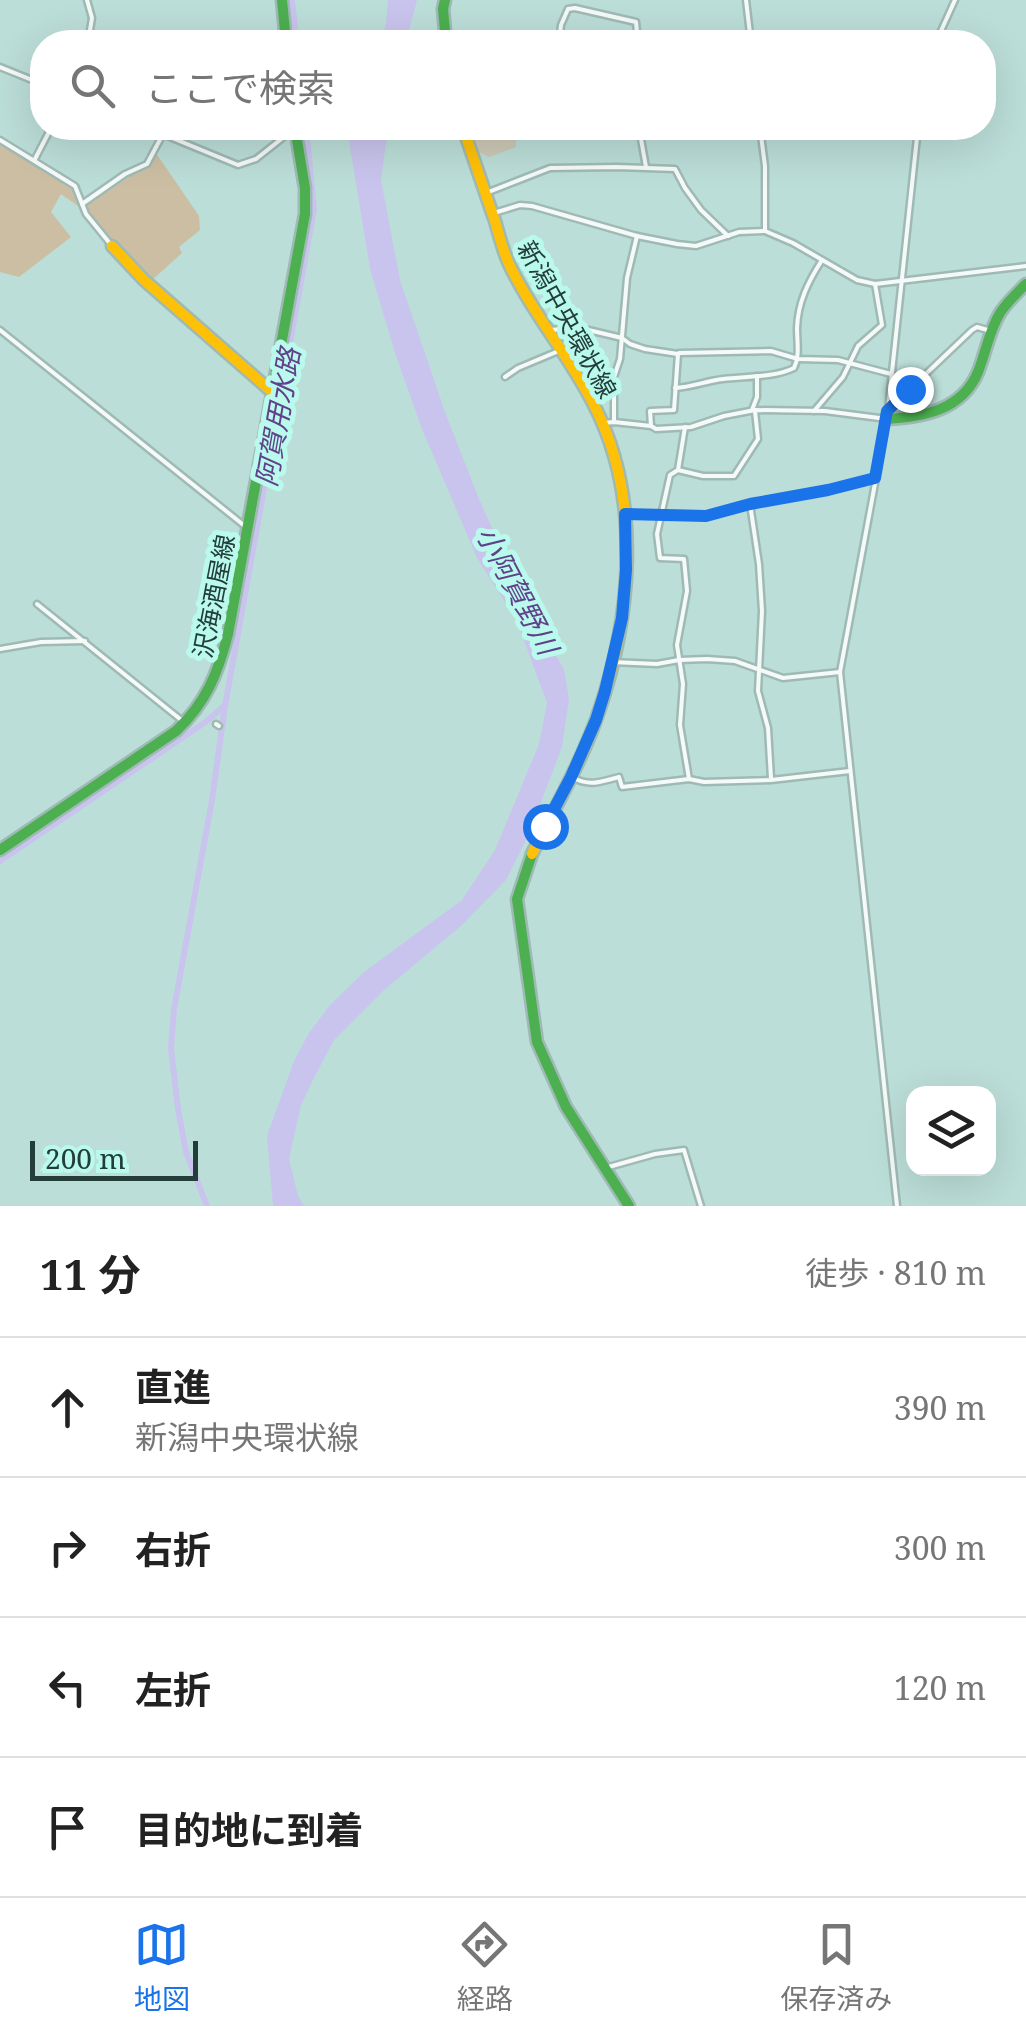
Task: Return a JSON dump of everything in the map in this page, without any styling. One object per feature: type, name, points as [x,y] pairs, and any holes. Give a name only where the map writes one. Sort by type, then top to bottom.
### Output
[{"type":"main road","points":[[282,0],[285,30]]},
{"type":"main road","points":[[445,0],[445,30]]},
{"type":"main road","name":"沢海酒屋線","points":[[0,850],[185,723],[210,693],[228,634],[306,214],[297,140]]},
{"type":"main road","name":"新潟中央環状線","points":[[467,140],[509,264],[608,422],[625,514],[622,618],[605,691],[571,777],[520,884],[517,899],[537,1042],[566,1107],[629,1206]]},
{"type":"main road","points":[[112,246],[144,280],[272,392]]},
{"type":"main road","points":[[887,415],[925,416],[946,409],[966,392],[1000,312],[1026,284]]},
{"type":"street","points":[[585,10],[587,0]]},
{"type":"street","points":[[746,0],[750,30]]},
{"type":"street","points":[[941,30],[955,0]]},
{"type":"street","points":[[90,1],[90,30]]},
{"type":"street","points":[[561,30],[568,9],[636,22],[637,30]]},
{"type":"street","points":[[0,67],[30,79]]},
{"type":"street","points":[[0,140],[74,186],[86,214],[112,246]]},
{"type":"street","points":[[34,160],[45,140]]},
{"type":"street","points":[[82,204],[125,174],[147,164],[161,140]]},
{"type":"street","points":[[178,140],[238,165],[256,159],[280,140]]},
{"type":"street","points":[[641,140],[646,168]]},
{"type":"street","points":[[762,140],[765,231]]},
{"type":"street","points":[[898,1206],[840,672],[887,415],[917,140]]},
{"type":"street","points":[[486,193],[550,168],[675,170],[702,210],[728,236]]},
{"type":"street","points":[[492,214],[532,206],[637,236],[696,246],[748,230],[765,231],[793,242],[857,280],[874,284],[1026,266]]},
{"type":"street","points":[[637,236],[627,278],[620,359],[608,422],[656,429],[685,428],[754,410],[887,415]]},
{"type":"street","points":[[675,388],[791,370],[798,359],[802,297],[822,260]]},
{"type":"street","points":[[814,411],[841,380],[860,343],[882,325],[874,284]]},
{"type":"street","points":[[549,330],[580,328],[622,338],[645,349],[678,354],[752,350],[798,359],[850,362],[891,374]]},
{"type":"street","points":[[0,330],[247,528]]},
{"type":"street","points":[[887,415],[972,330],[991,331]]},
{"type":"street","points":[[504,377],[561,350]]},
{"type":"street","points":[[651,426],[650,411],[674,410],[678,354]]},
{"type":"street","points":[[689,779],[680,726],[683,684],[677,645],[687,582],[684,559],[660,558],[658,534],[670,474],[678,470],[703,476],[734,476],[758,439],[754,410],[757,376]]},
{"type":"street","points":[[910,389],[915,417]]},
{"type":"street","points":[[678,470],[685,428]]},
{"type":"street","points":[[625,514],[706,516],[875,478]]},
{"type":"street","points":[[750,504],[762,611],[758,691],[768,728],[771,780]]},
{"type":"street","points":[[37,604],[185,723]]},
{"type":"street","points":[[0,649],[42,642],[85,641]]},
{"type":"street","points":[[611,662],[657,664],[707,658],[735,661],[783,678],[840,672]]},
{"type":"street","points":[[571,777],[591,784],[619,777],[622,787],[689,779],[771,780],[850,771]]},
{"type":"street","points":[[605,1168],[684,1150],[701,1206]]},
{"type":"shaded area","points":[[476,140],[516,140],[516,147],[489,157],[479,152]]},
{"type":"shaded area","points":[[0,144],[54,174],[81,195],[78,206],[61,194],[51,212],[71,237],[19,277],[0,272]]},
{"type":"shaded area","points":[[156,153],[199,216],[200,230],[179,247],[182,253],[151,281],[88,213],[87,204],[148,165]]},
{"type":"water","points":[[388,0],[417,0],[409,30],[384,30]]},
{"type":"water","name":"小阿賀野川","points":[[349,140],[386,140],[381,180],[400,280],[479,499],[531,615],[564,669],[569,699],[562,747],[528,836],[506,880],[334,1040],[301,1105],[289,1159],[304,1206],[273,1206],[267,1136],[294,1061],[309,1033],[330,1005],[364,972],[462,900],[495,850],[539,744],[547,703],[517,621],[477,558],[422,429],[370,269]]},
{"type":"waterway","name":"阿賀用水路","points":[[292,1],[296,30]]},
{"type":"waterway","name":"阿賀用水路","points":[[207,1206],[186,1152],[178,1109],[171,1048],[174,1009],[314,209],[307,140]]},
{"type":"waterway","points":[[0,861],[224,706]]},
{"type":"traffic: fast","points":[[282,0],[285,30]]},
{"type":"traffic: fast","points":[[445,0],[445,30]]},
{"type":"traffic: fast","points":[[0,850],[176,731],[195,710],[215,674],[228,634],[305,214],[297,140]]},
{"type":"traffic: fast","points":[[887,419],[928,413],[962,395],[978,372],[1000,313],[1026,284]]},
{"type":"traffic: fast","points":[[532,854],[517,899],[537,1042],[566,1107],[629,1206]]},
{"type":"traffic: slow","points":[[467,140],[509,264],[595,407],[610,444],[626,521],[624,601],[609,680],[583,752],[532,854]]},
{"type":"traffic: slow","points":[[112,246],[144,280],[271,391]]},
{"type":"route","points":[[545,826],[571,777],[605,691],[622,618],[625,514],[706,516],[875,478],[887,411],[910,389]]}]
